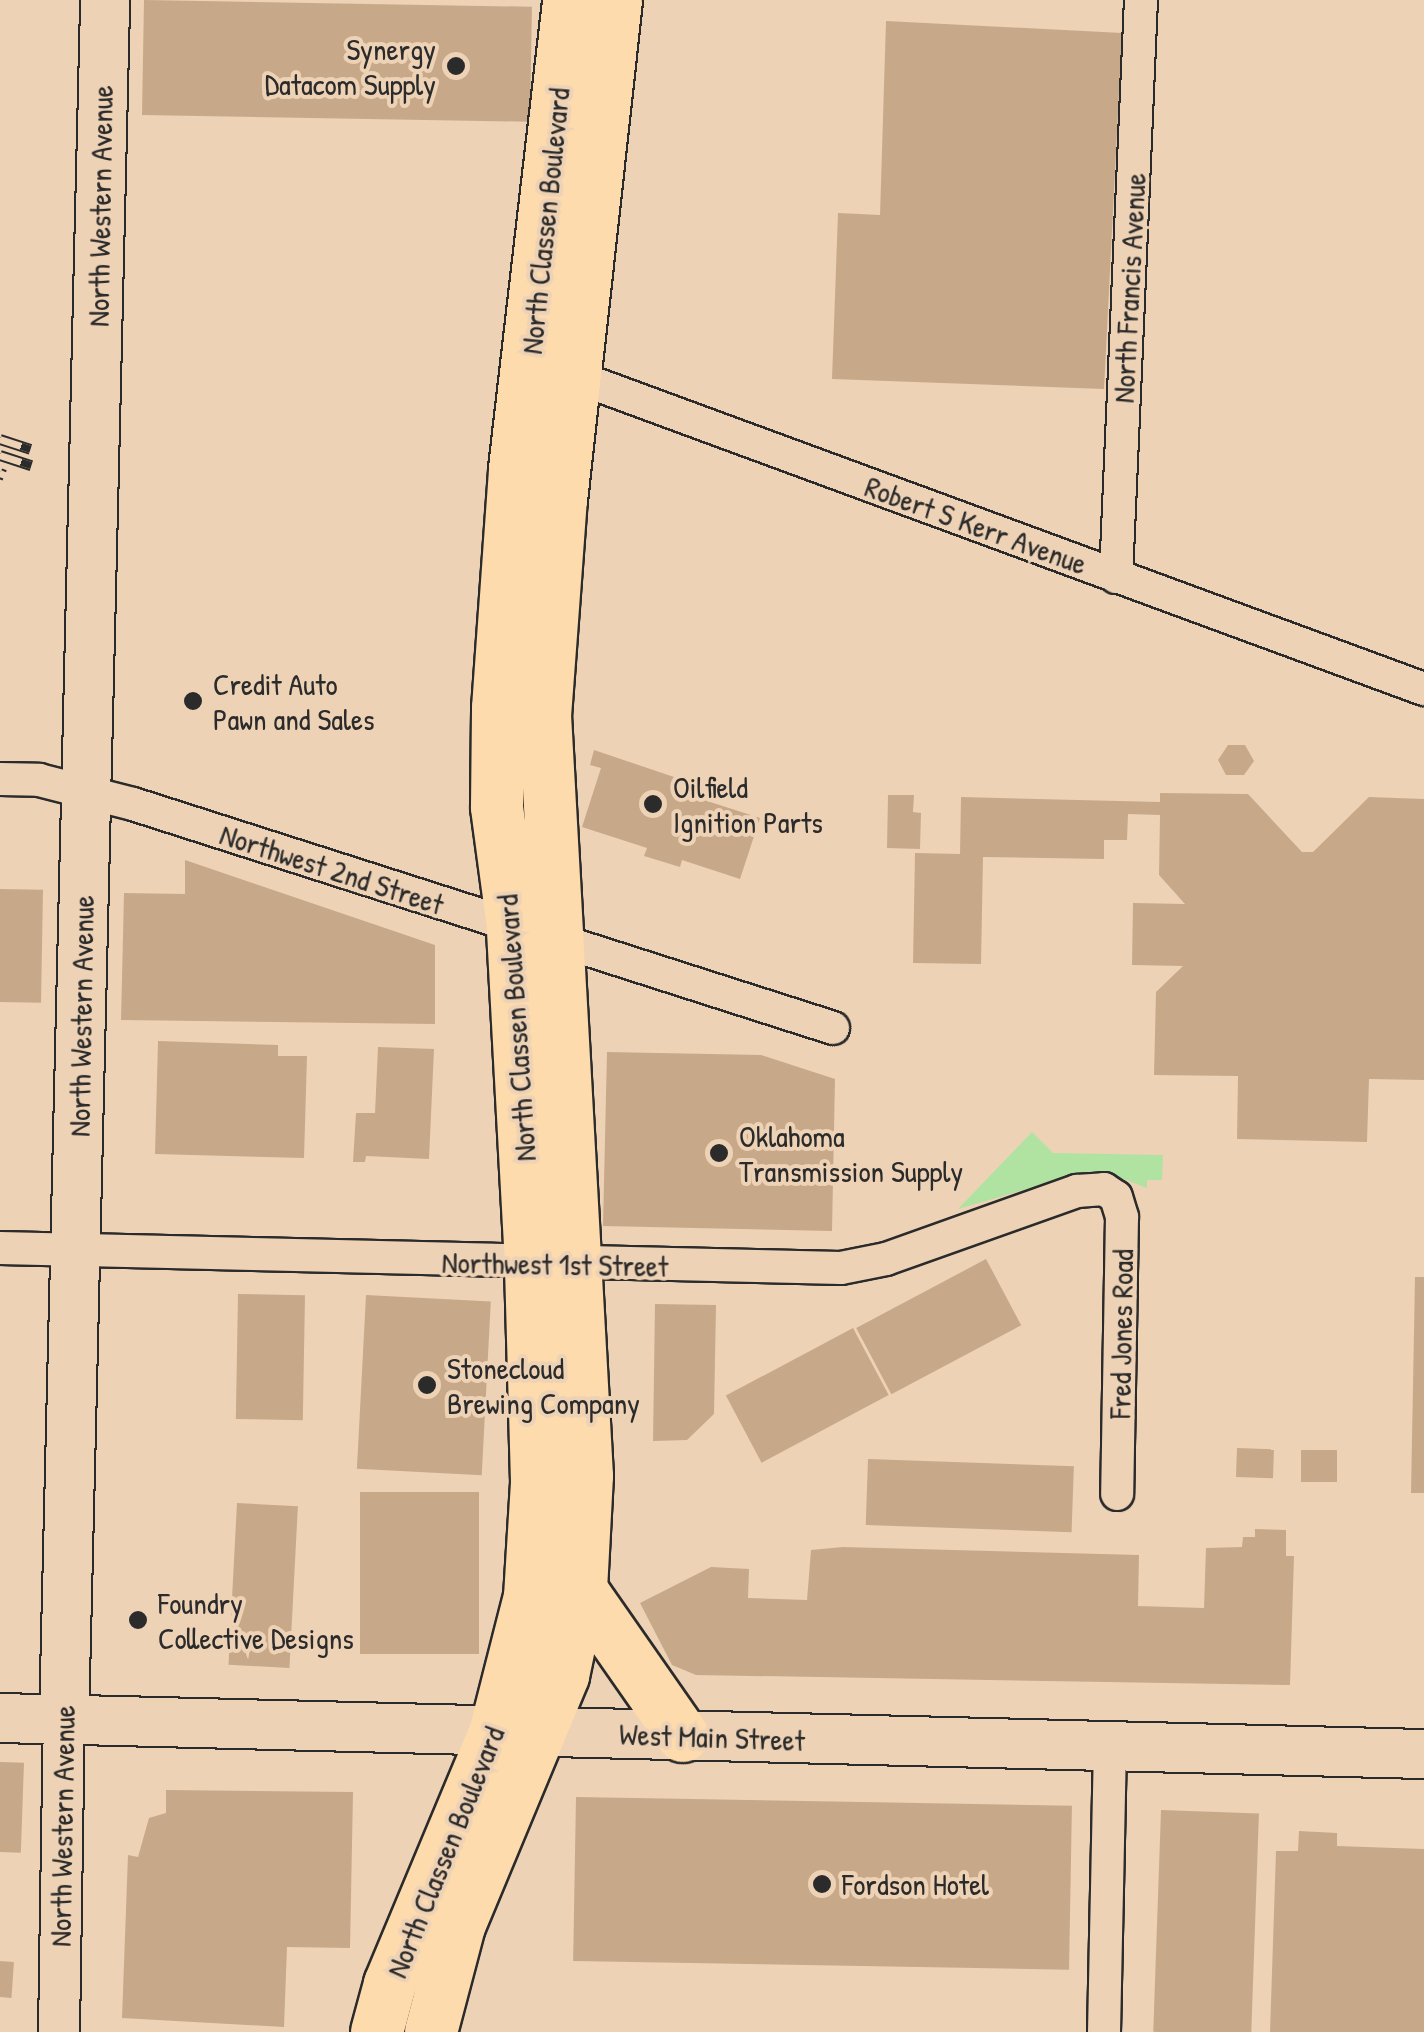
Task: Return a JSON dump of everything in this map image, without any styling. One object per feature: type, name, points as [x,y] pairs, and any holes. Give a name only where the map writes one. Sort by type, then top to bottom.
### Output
[{"type":"main road","name":"North Western Avenue","points":[[64,1720],[105,0]]},
{"type":"main road","name":"North Classen Boulevard","points":[[552,368],[569,0]]},
{"type":"main road","name":"North Classen Boulevard","points":[[378,2032],[390,1984],[520,1730],[582,1590],[587,1476],[554,1264],[536,934],[498,806],[498,708],[616,0]]},
{"type":"main road","name":"North Classen Boulevard","points":[[432,2032],[459,1926],[520,1730],[554,1264]]},
{"type":"main road","points":[[582,1590],[683,1736]]},
{"type":"main road","name":"West Main Street","points":[[0,1718],[1424,1754]]},
{"type":"street","name":"North Francis Avenue","points":[[1116,577],[1141,0]]},
{"type":"street","name":"Robert S Kerr Avenue","points":[[552,368],[1424,689]]},
{"type":"street","name":"Northwest 2nd Street","points":[[0,779],[85,792],[833,1028]]},
{"type":"street","name":"Northwest 1st Street","points":[[0,1248],[554,1264],[865,1265],[1097,1188]]},
{"type":"street","name":"Fred Jones Road","points":[[1097,1188],[1116,1197],[1122,1218],[1117,1494]]},
{"type":"street","name":"North Western Avenue","points":[[59,2032],[64,1720]]},
{"type":"street","points":[[1104,2032],[1110,1749]]},
{"type":"green space","points":[[1032,1132],[1053,1153],[1163,1155],[1162,1180],[1147,1180],[1147,1188],[1108,1173],[1079,1174],[958,1209]]},
{"type":"building","points":[[144,0],[532,7],[530,122],[142,115]]},
{"type":"building","points":[[886,21],[1122,33],[1104,389],[832,379],[838,213],[880,215]]},
{"type":"building","points":[[1228,745],[1245,745],[1254,761],[1244,775],[1226,775],[1218,760]]},
{"type":"building","name":"Oilfield Ignition Parts","points":[[594,750],[677,778],[673,790],[760,818],[740,879],[682,860],[680,867],[644,856],[647,848],[582,827],[601,768],[590,765]]},
{"type":"building","points":[[1160,793],[1248,794],[1302,852],[1313,852],[1369,797],[1424,799],[1424,1080],[1369,1079],[1367,1142],[1237,1139],[1238,1076],[1154,1075],[1156,992],[1183,966],[1132,965],[1133,903],[1185,904],[1159,875],[1160,815],[1128,814],[1127,840],[1104,840],[1104,859],[983,857],[981,964],[913,963],[915,853],[960,854],[961,797],[1160,802]]},
{"type":"building","points":[[888,795],[914,795],[913,812],[921,813],[920,849],[887,848]]},
{"type":"building","points":[[185,860],[435,945],[435,1024],[121,1020],[124,893],[185,894]]},
{"type":"building","points":[[0,889],[43,890],[41,1003],[0,1002]]},
{"type":"building","points":[[158,1041],[278,1045],[278,1056],[307,1056],[304,1158],[155,1154]]},
{"type":"building","points":[[378,1047],[434,1049],[429,1159],[366,1156],[365,1162],[353,1162],[356,1113],[375,1113]]},
{"type":"building","name":"Oklahoma Transmission Supply","points":[[607,1052],[761,1055],[835,1079],[832,1231],[603,1226]]},
{"type":"building","points":[[986,1259],[1021,1325],[891,1394],[856,1328]]},
{"type":"building","points":[[1415,1277],[1424,1277],[1424,1493],[1411,1493]]},
{"type":"building","points":[[238,1294],[305,1295],[303,1420],[236,1419]]},
{"type":"building","name":"Stonecloud Brewing Company","points":[[366,1295],[491,1302],[482,1475],[357,1469]]},
{"type":"building","points":[[655,1304],[716,1305],[714,1414],[687,1440],[653,1441]]},
{"type":"building","points":[[853,1328],[889,1395],[762,1463],[726,1396]]},
{"type":"building","points":[[1237,1448],[1274,1449],[1273,1478],[1236,1477]]},
{"type":"building","points":[[1301,1450],[1337,1450],[1337,1482],[1301,1482]]},
{"type":"building","points":[[868,1459],[1074,1466],[1072,1532],[866,1525]]},
{"type":"building","points":[[360,1492],[479,1492],[479,1654],[360,1654]]},
{"type":"building","points":[[237,1503],[298,1506],[289,1668],[229,1665]]},
{"type":"building","points":[[1255,1529],[1286,1530],[1286,1556],[1294,1556],[1290,1685],[696,1675],[672,1665],[640,1603],[711,1567],[749,1569],[748,1598],[807,1600],[811,1550],[843,1547],[1139,1555],[1138,1606],[1204,1608],[1206,1548],[1242,1547],[1243,1537],[1255,1537]]},
{"type":"building","points":[[0,1762],[24,1763],[21,1853],[0,1852]]},
{"type":"building","points":[[166,1790],[353,1792],[350,1948],[287,1947],[284,2027],[122,2018],[128,1855],[138,1857],[149,1818],[166,1813]]},
{"type":"building","name":"Fordson Hotel","points":[[576,1797],[1072,1806],[1069,1970],[573,1961]]},
{"type":"building","points":[[1161,1810],[1259,1813],[1251,2032],[1153,2032]]},
{"type":"building","points":[[1299,1831],[1337,1833],[1337,1846],[1424,1849],[1424,2032],[1270,2032],[1276,1851],[1298,1851]]},
{"type":"building","points":[[0,1961],[14,1962],[11,1998],[0,1997]]},
{"type":"railway","points":[[0,439],[30,449]]},
{"type":"railway","points":[[0,455],[31,465]]},
{"type":"railway","points":[[0,473],[5,475]]},
{"type":"place","name":"Synergy Datacom Supply","points":[[456,66]]},
{"type":"place","name":"Credit Auto Pawn and Sales","points":[[193,701]]},
{"type":"place","name":"Oilfield Ignition Parts","points":[[653,804]]},
{"type":"place","name":"Oklahoma Transmission Supply","points":[[719,1153]]},
{"type":"place","name":"Stonecloud Brewing Company","points":[[427,1385]]},
{"type":"place","name":"Foundry Collective Designs","points":[[138,1620]]},
{"type":"place","name":"Fordson Hotel","points":[[822,1884]]}]
